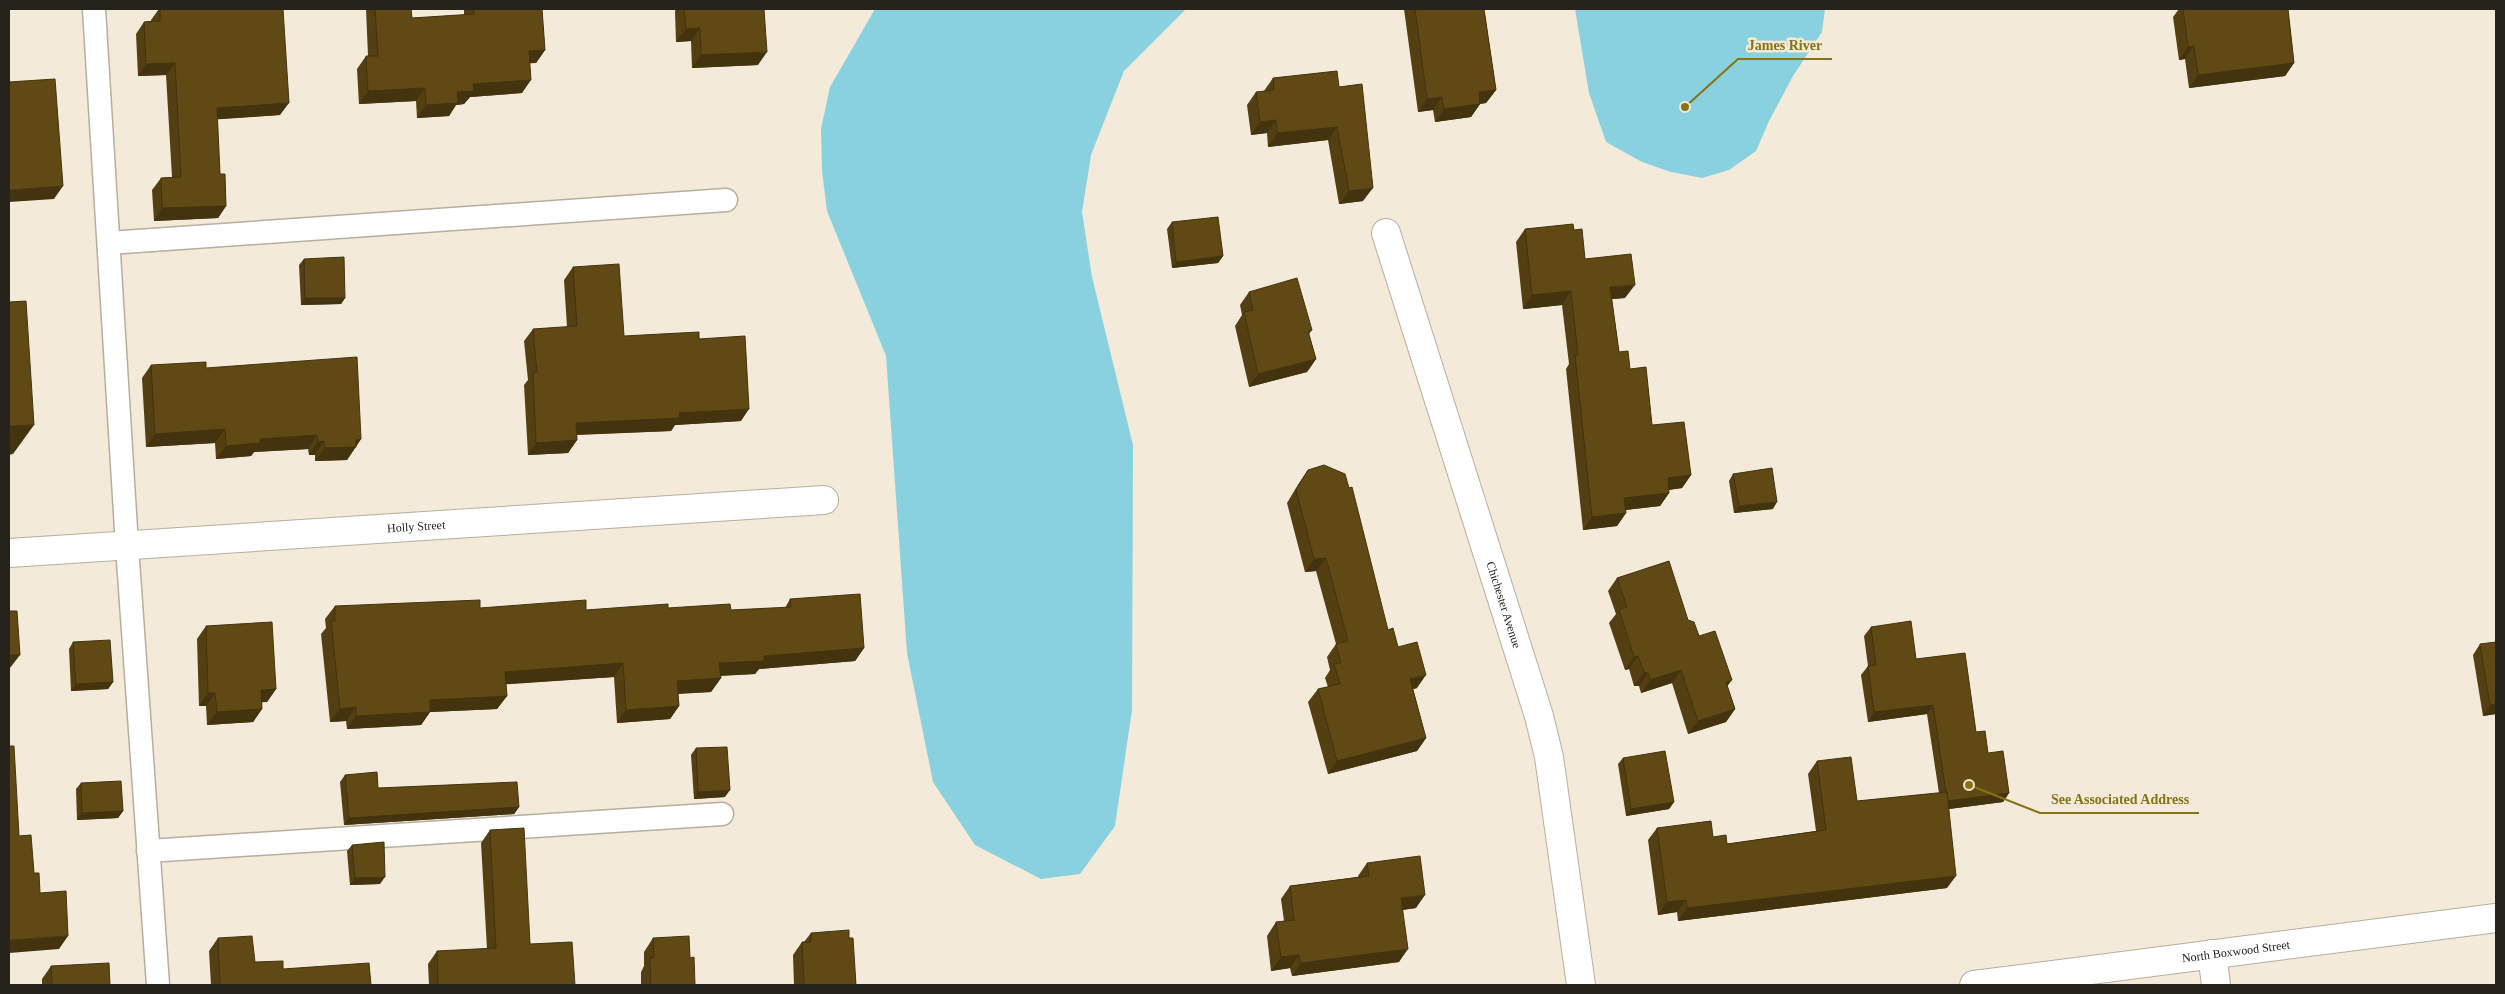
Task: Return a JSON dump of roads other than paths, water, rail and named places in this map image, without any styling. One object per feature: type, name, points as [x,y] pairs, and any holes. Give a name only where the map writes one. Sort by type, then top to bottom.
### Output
[{"type":"street","name":"Chichester Avenue","points":[[1386,233],[1539,716],[1548,757],[1581,985]]},
{"type":"street","name":"Holly Street","points":[[9,553],[824,500]]},
{"type":"street","name":"North Boxwood Street","points":[[1974,985],[2496,918]]},
{"type":"street","points":[[2212,954],[2216,985]]},
{"type":"lane","points":[[94,9],[127,546],[158,985]]},
{"type":"lane","points":[[109,243],[726,200]]},
{"type":"lane","points":[[148,851],[722,814]]},
{"type":"water","points":[[875,9],[1186,9],[1124,71],[1091,155],[1082,212],[1092,277],[1133,445],[1132,710],[1115,826],[1080,874],[1041,879],[975,845],[933,782],[907,653],[886,356],[827,211],[822,171],[821,129],[830,87]]},
{"type":"water","points":[[1575,9],[1825,9],[1822,32],[1793,76],[1769,121],[1756,151],[1729,170],[1702,178],[1671,172],[1642,162],[1606,142],[1589,93]]},
{"type":"place","name":"James River","points":[[1685,107]]},
{"type":"place","name":"See Associated Address","points":[[1969,785]]}]
